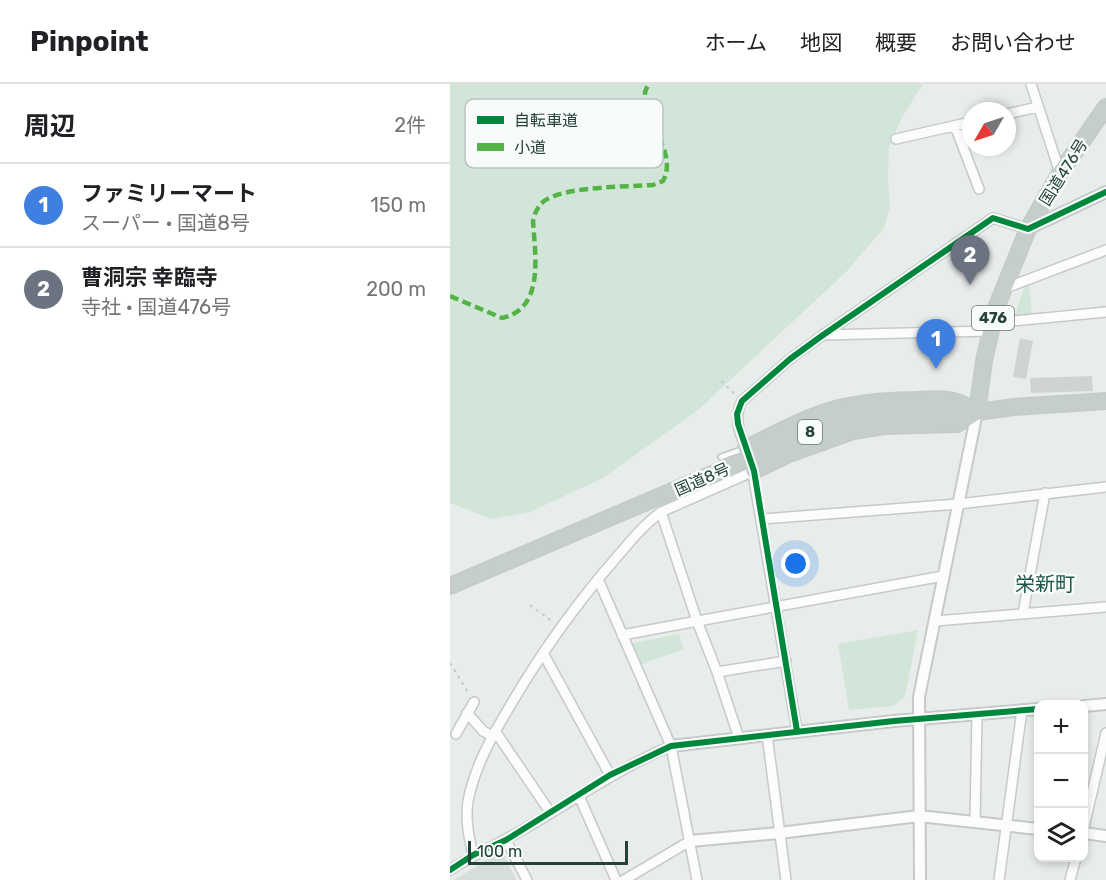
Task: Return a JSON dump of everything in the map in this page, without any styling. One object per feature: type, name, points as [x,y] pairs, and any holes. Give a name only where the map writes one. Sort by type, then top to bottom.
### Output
[{"type":"highway","name":"国道476号","points":[[977,412],[991,327],[1003,289],[1028,229],[1060,173],[1104,110]]},
{"type":"highway","points":[[746,450],[809,419],[846,407],[885,401],[945,399],[960,401],[977,412],[957,424],[883,426],[853,431],[752,468]]},
{"type":"highway","name":"国道8号","points":[[450,586],[608,518],[658,506],[810,432],[847,420],[916,411],[977,412],[1014,407],[1106,401]]},
{"type":"street","points":[[1032,85],[1060,173]]},
{"type":"street","points":[[1016,112],[1038,107]]},
{"type":"street","points":[[896,139],[962,124]]},
{"type":"street","points":[[955,126],[979,189]]},
{"type":"street","points":[[746,450],[737,419],[742,401],[823,334],[993,218],[1028,229],[1106,192]]},
{"type":"street","points":[[1003,289],[1106,250]]},
{"type":"street","points":[[823,334],[991,327],[1106,312]]},
{"type":"street","points":[[920,880],[919,697],[977,412]]},
{"type":"street","points":[[473,855],[467,826],[468,802],[481,758],[560,627],[649,521],[658,506],[752,468],[797,731]]},
{"type":"street","points":[[762,519],[958,504],[1106,487]]},
{"type":"street","points":[[1023,613],[1045,493]]},
{"type":"street","points":[[658,506],[739,738]]},
{"type":"street","points":[[622,635],[943,576]]},
{"type":"street","points":[[598,579],[671,746],[697,880]]},
{"type":"street","points":[[935,621],[1106,607]]},
{"type":"street","points":[[543,653],[610,776]]},
{"type":"street","points":[[717,672],[786,661]]},
{"type":"street","points":[[456,734],[474,702]]},
{"type":"street","points":[[1088,706],[1106,704]]},
{"type":"street","points":[[450,870],[473,855],[506,840],[610,776],[671,746],[797,731],[1034,709]]},
{"type":"street","points":[[999,880],[1022,710]]},
{"type":"street","points":[[467,713],[483,731],[494,734],[550,812]]},
{"type":"street","points":[[975,821],[977,714]]},
{"type":"street","points":[[1088,808],[1106,733]]},
{"type":"street","points":[[767,735],[786,880]]},
{"type":"street","points":[[579,796],[616,880]]},
{"type":"street","points":[[624,880],[690,841],[919,816],[1034,829]]},
{"type":"street","points":[[1088,834],[1106,836]]},
{"type":"street","points":[[506,840],[527,880]]},
{"type":"street","points":[[1070,880],[1075,862]]},
{"type":"lane","points":[[721,457],[746,450]]},
{"type":"path","points":[[722,381],[742,401]]},
{"type":"path","points":[[530,605],[560,627]]},
{"type":"path","points":[[450,663],[474,702]]},
{"type":"shaded area","points":[[502,850],[516,880],[454,880]]},
{"type":"green space","points":[[450,84],[923,84],[902,117],[889,148],[890,206],[884,228],[846,272],[698,410],[603,478],[530,512],[491,519],[450,503]]},
{"type":"green space","points":[[1029,285],[1032,314],[1015,315],[1025,286]]},
{"type":"green space","points":[[918,630],[905,696],[894,706],[849,710],[838,644]]},
{"type":"green space","points":[[679,634],[684,649],[642,664],[632,643]]},
{"type":"building","points":[[1020,338],[1033,341],[1026,379],[1013,377]]},
{"type":"building","points":[[1092,376],[1093,391],[1031,393],[1030,378]]},
{"type":"marked path","points":[[645,99],[649,84]]},
{"type":"marked path","points":[[450,296],[502,318],[516,313],[525,304],[531,292],[535,264],[533,221],[544,201],[566,192],[653,185],[663,181],[667,169],[663,148]]},
{"type":"cycle path","points":[[797,731],[754,471],[738,424],[737,414],[742,401],[790,359],[993,218],[1028,229],[1106,192]]},
{"type":"cycle path","points":[[450,870],[473,855],[506,840],[610,775],[671,746],[894,721],[1034,709]]},
{"type":"place","name":"曹洞宗 幸臨寺","points":[[970,285]]},
{"type":"place","name":"ファミリーマート","points":[[936,369]]},
{"type":"district","name":"栄新町","points":[[1045,584]]}]
